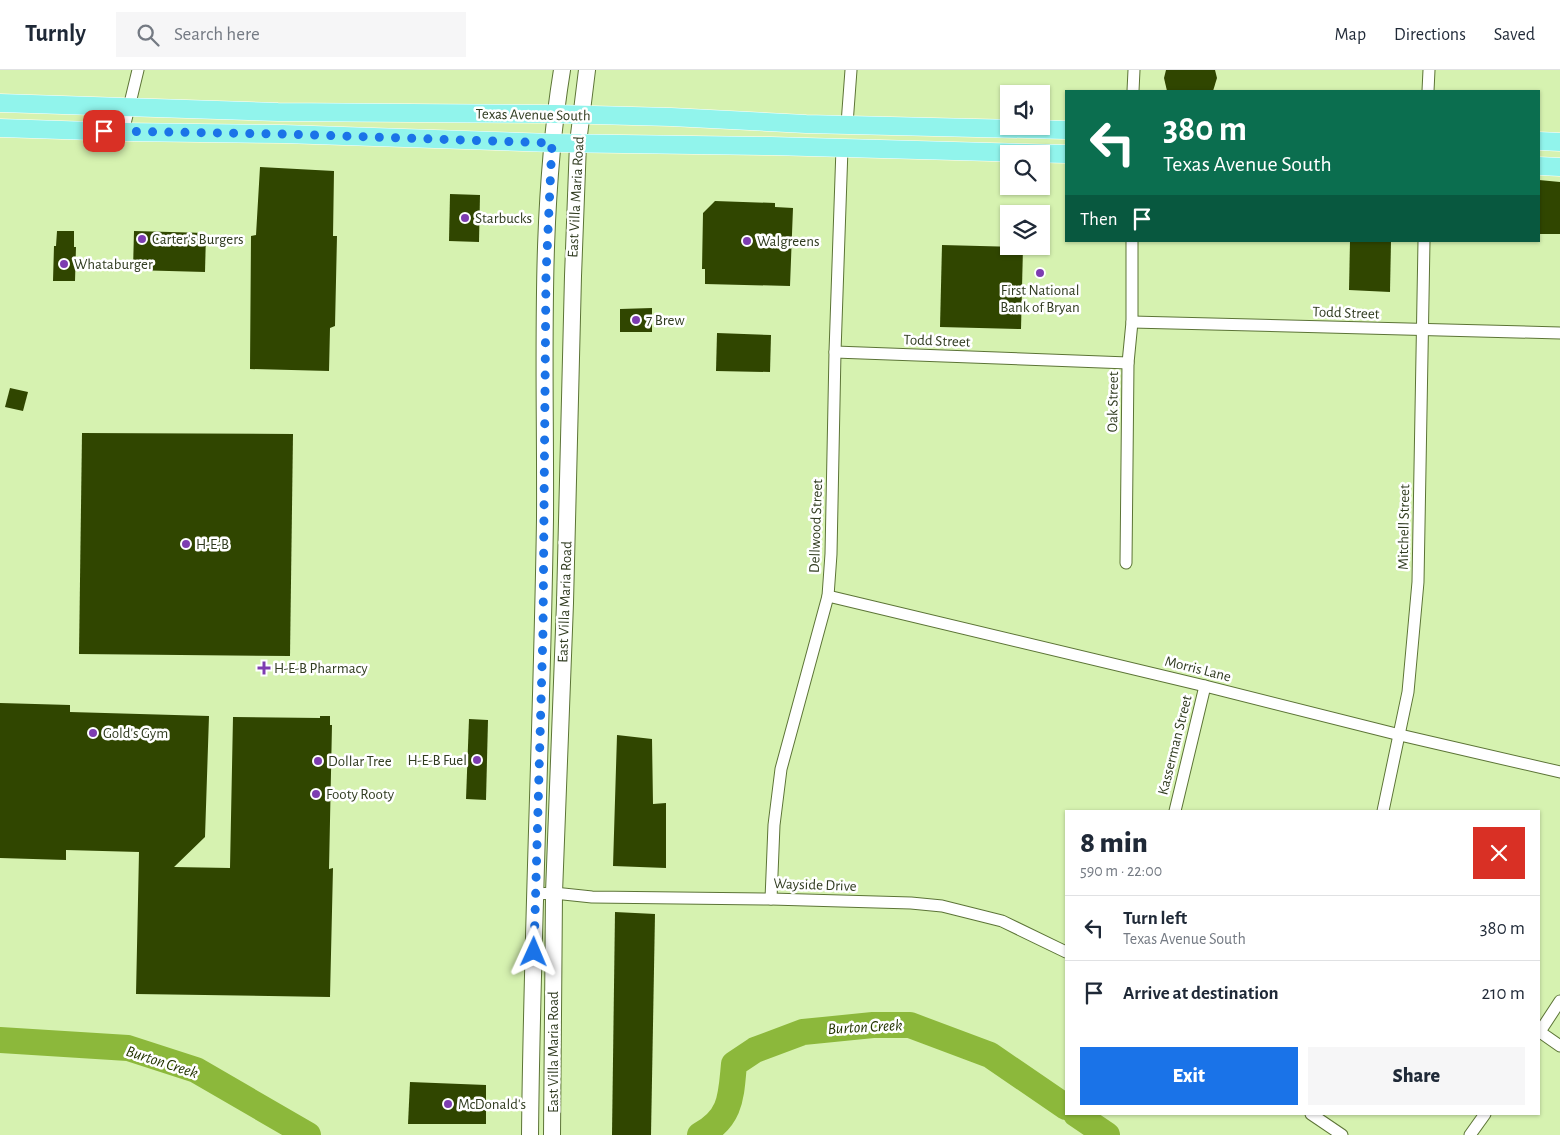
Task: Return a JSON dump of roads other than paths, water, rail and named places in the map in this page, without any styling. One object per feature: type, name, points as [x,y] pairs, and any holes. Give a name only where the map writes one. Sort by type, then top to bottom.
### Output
[{"type":"main road","name":"East Villa Maria Road","points":[[530,1135],[543,631],[546,275],[552,143],[562,70]]},
{"type":"main road","name":"East Villa Maria Road","points":[[552,1135],[554,893],[565,603],[573,276],[578,143],[587,70]]},
{"type":"main road","name":"Texas Avenue South","points":[[0,103],[278,112],[555,114],[1065,130]]},
{"type":"main road","name":"Texas Avenue South","points":[[0,128],[283,134],[552,143],[1065,154]]},
{"type":"main road","points":[[1540,141],[1560,142]]},
{"type":"main road","points":[[1540,166],[1560,167]]},
{"type":"street","points":[[123,132],[138,70]]},
{"type":"street","points":[[847,124],[850,70]]},
{"type":"street","points":[[1133,90],[1134,70]]},
{"type":"street","points":[[1428,90],[1429,70]]},
{"type":"street","name":"Dellwood Street","points":[[771,899],[774,825],[781,769],[828,596],[831,554],[842,148]]},
{"type":"street","name":"Oak Street","points":[[1126,562],[1128,363],[1132,322],[1132,242]]},
{"type":"street","name":"Mitchell Street","points":[[1383,810],[1408,692],[1418,582],[1424,242]]},
{"type":"street","name":"Todd Street","points":[[1132,322],[1560,334]]},
{"type":"street","name":"Todd Street","points":[[835,352],[1128,363]]},
{"type":"street","name":"Morris Lane","points":[[828,596],[1560,772]]},
{"type":"street","name":"Kasserman Street","points":[[1175,810],[1205,686]]},
{"type":"street","name":"Wayside Drive","points":[[536,894],[554,893],[592,897],[911,903],[942,906],[1002,921],[1065,952]]},
{"type":"street","points":[[1540,1031],[1560,1001]]},
{"type":"street","points":[[1540,1034],[1560,1046]]},
{"type":"street","points":[[1312,1115],[1342,1135]]},
{"type":"street","points":[[1470,1135],[1484,1115]]},
{"type":"waterway","name":"Burton Creek","points":[[700,1135],[718,1121],[728,1105],[734,1064],[755,1050],[803,1032],[873,1025],[910,1025],[990,1055],[1065,1106]]},
{"type":"waterway","name":"Burton Creek","points":[[0,1040],[128,1048],[196,1070],[308,1135]]},
{"type":"waterway","name":"Burton Creek","points":[[1077,1115],[1107,1135]]},
{"type":"place","name":"Starbucks","points":[[465,218]]},
{"type":"place","name":"Carter's Burgers","points":[[142,239]]},
{"type":"place","name":"Walgreens","points":[[747,241]]},
{"type":"place","name":"Whataburger","points":[[64,264]]},
{"type":"place","name":"First National Bank of Bryan","points":[[1040,273]]},
{"type":"place","name":"7 Brew","points":[[636,320]]},
{"type":"place","name":"H-E-B","points":[[186,544]]},
{"type":"place","name":"H-E-B Pharmacy","points":[[264,668]]},
{"type":"place","name":"Gold's Gym","points":[[93,733]]},
{"type":"place","name":"H-E-B Fuel","points":[[477,760]]},
{"type":"place","name":"Dollar Tree","points":[[318,761]]},
{"type":"place","name":"Footy Rooty","points":[[316,794]]},
{"type":"place","name":"McDonald's","points":[[448,1104]]}]
